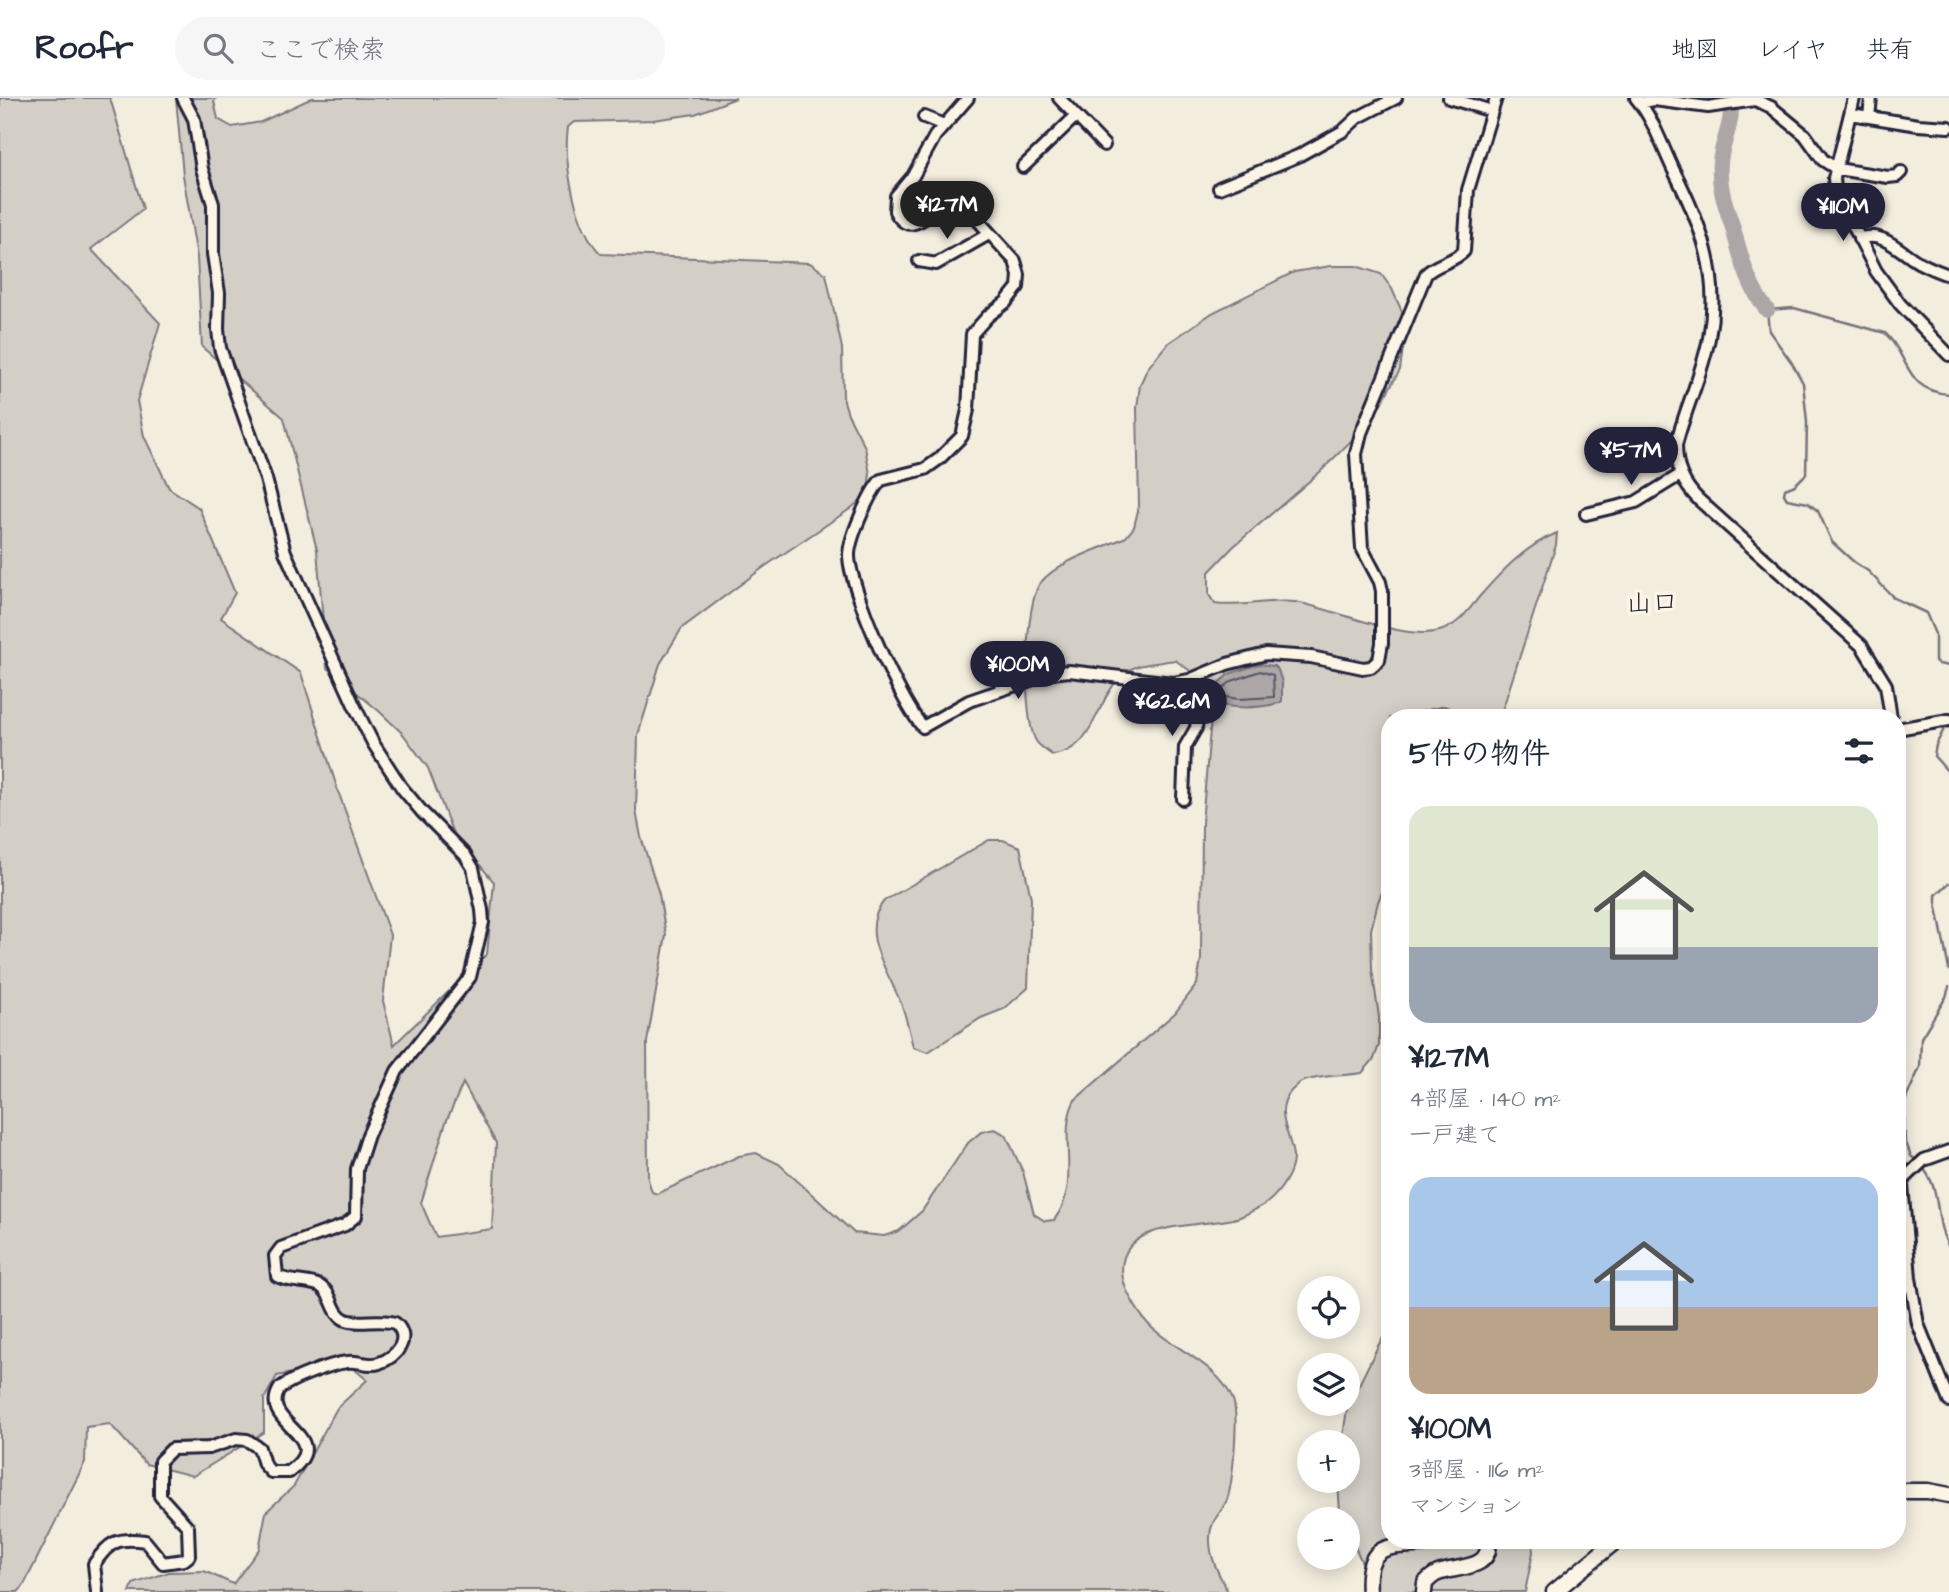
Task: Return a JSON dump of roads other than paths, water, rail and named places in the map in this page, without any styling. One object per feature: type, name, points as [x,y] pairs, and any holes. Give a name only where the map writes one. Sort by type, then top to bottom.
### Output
[{"type":"main road","points":[[1906,1491],[1949,1495]]},
{"type":"main road","points":[[1370,1592],[1368,1580],[1372,1559],[1384,1549]]},
{"type":"main road","points":[[1424,1592],[1425,1583],[1435,1574],[1476,1565],[1485,1558],[1490,1549]]},
{"type":"main road","points":[[1554,1592],[1606,1549]]},
{"type":"street","points":[[97,1592],[94,1564],[114,1542],[123,1539],[145,1541],[163,1563],[184,1560],[189,1556],[188,1527],[160,1496],[160,1461],[172,1449],[209,1448],[236,1439],[247,1440],[259,1448],[264,1464],[271,1472],[289,1472],[302,1455],[304,1445],[301,1436],[276,1411],[275,1398],[280,1388],[346,1362],[377,1364],[398,1350],[402,1344],[402,1332],[395,1323],[377,1320],[349,1321],[338,1315],[326,1291],[321,1287],[287,1281],[277,1276],[275,1256],[281,1248],[345,1225],[356,1216],[357,1169],[373,1123],[397,1071],[470,977],[483,922],[473,868],[465,855],[402,788],[379,753],[354,705],[285,552],[263,468],[220,348],[219,293],[213,254],[213,204],[202,169],[194,119],[183,98]]},
{"type":"street","points":[[1059,98],[1104,145]]},
{"type":"street","points":[[1219,188],[1298,156],[1343,131],[1357,118],[1396,98]]},
{"type":"street","points":[[1449,98],[1492,111]]},
{"type":"street","points":[[964,99],[895,199],[895,211],[902,221],[912,224],[922,222],[944,204],[960,203],[1015,261],[1020,281],[1013,295],[972,334],[968,410],[961,436],[939,460],[925,469],[881,480],[873,490],[850,547],[849,559],[853,578],[888,670],[914,718],[923,727],[969,701],[1051,673],[1069,671],[1173,683],[1193,679],[1227,664],[1266,654],[1311,657],[1363,668],[1371,667],[1379,660],[1382,643],[1382,592],[1361,542],[1356,480],[1358,443],[1426,274],[1464,251],[1468,191],[1496,98]]},
{"type":"street","points":[[1854,98],[1834,178],[1835,189],[1876,271],[1900,304],[1949,355]]},
{"type":"street","points":[[1869,117],[1871,98]]},
{"type":"street","points":[[1890,709],[1886,685],[1862,646],[1699,500],[1680,475],[1676,445],[1709,338],[1711,278],[1699,222],[1638,101],[1654,100],[1708,107],[1744,100],[1761,102],[1805,135],[1823,160],[1837,169],[1888,177],[1895,177],[1901,172]]},
{"type":"street","points":[[1851,114],[1949,127]]},
{"type":"street","points":[[1023,167],[1076,116]]},
{"type":"street","points":[[924,117],[944,125]]},
{"type":"street","points":[[919,261],[936,264],[989,234]]},
{"type":"street","points":[[1859,239],[1884,239],[1916,261],[1949,275]]},
{"type":"street","points":[[1586,514],[1636,502],[1680,475]]},
{"type":"street","points":[[1183,799],[1185,747],[1197,720],[1193,679]]},
{"type":"street","points":[[1906,727],[1949,720]]},
{"type":"street","points":[[1906,1177],[1924,1160],[1949,1151]]},
{"type":"street","points":[[1906,1230],[1910,1278],[1918,1324],[1949,1401]]},
{"type":"water","points":[[1259,664],[1274,666],[1278,670],[1282,682],[1282,701],[1271,705],[1243,707],[1224,705],[1209,699],[1210,690],[1229,674]]},
{"type":"water","points":[[1444,706],[1450,709],[1431,709]]},
{"type":"waterway","points":[[1729,98],[1731,114],[1721,154],[1721,187],[1745,270],[1754,291],[1767,310]]},
{"type":"waterway","points":[[1949,394],[1934,391],[1916,379],[1885,333],[1794,308],[1767,310],[1769,331],[1803,383],[1807,422],[1806,474],[1795,485],[1785,489],[1784,494],[1787,499],[1808,503],[1818,511],[1832,542],[1868,571],[1894,598],[1926,613],[1935,634],[1935,661],[1949,666]]},
{"type":"waterway","points":[[1946,725],[1936,745],[1934,756],[1949,773]]},
{"type":"waterway","points":[[1949,883],[1936,895],[1949,970]]},
{"type":"waterway","points":[[1906,1098],[1920,1067],[1921,1038],[1946,997],[1949,987]]},
{"type":"waterway","points":[[1906,1143],[1911,1156],[1917,1161]]},
{"type":"waterway","points":[[1921,1166],[1932,1184],[1941,1226],[1949,1247]]},
{"type":"district","name":"山口","points":[[1652,602]]}]
